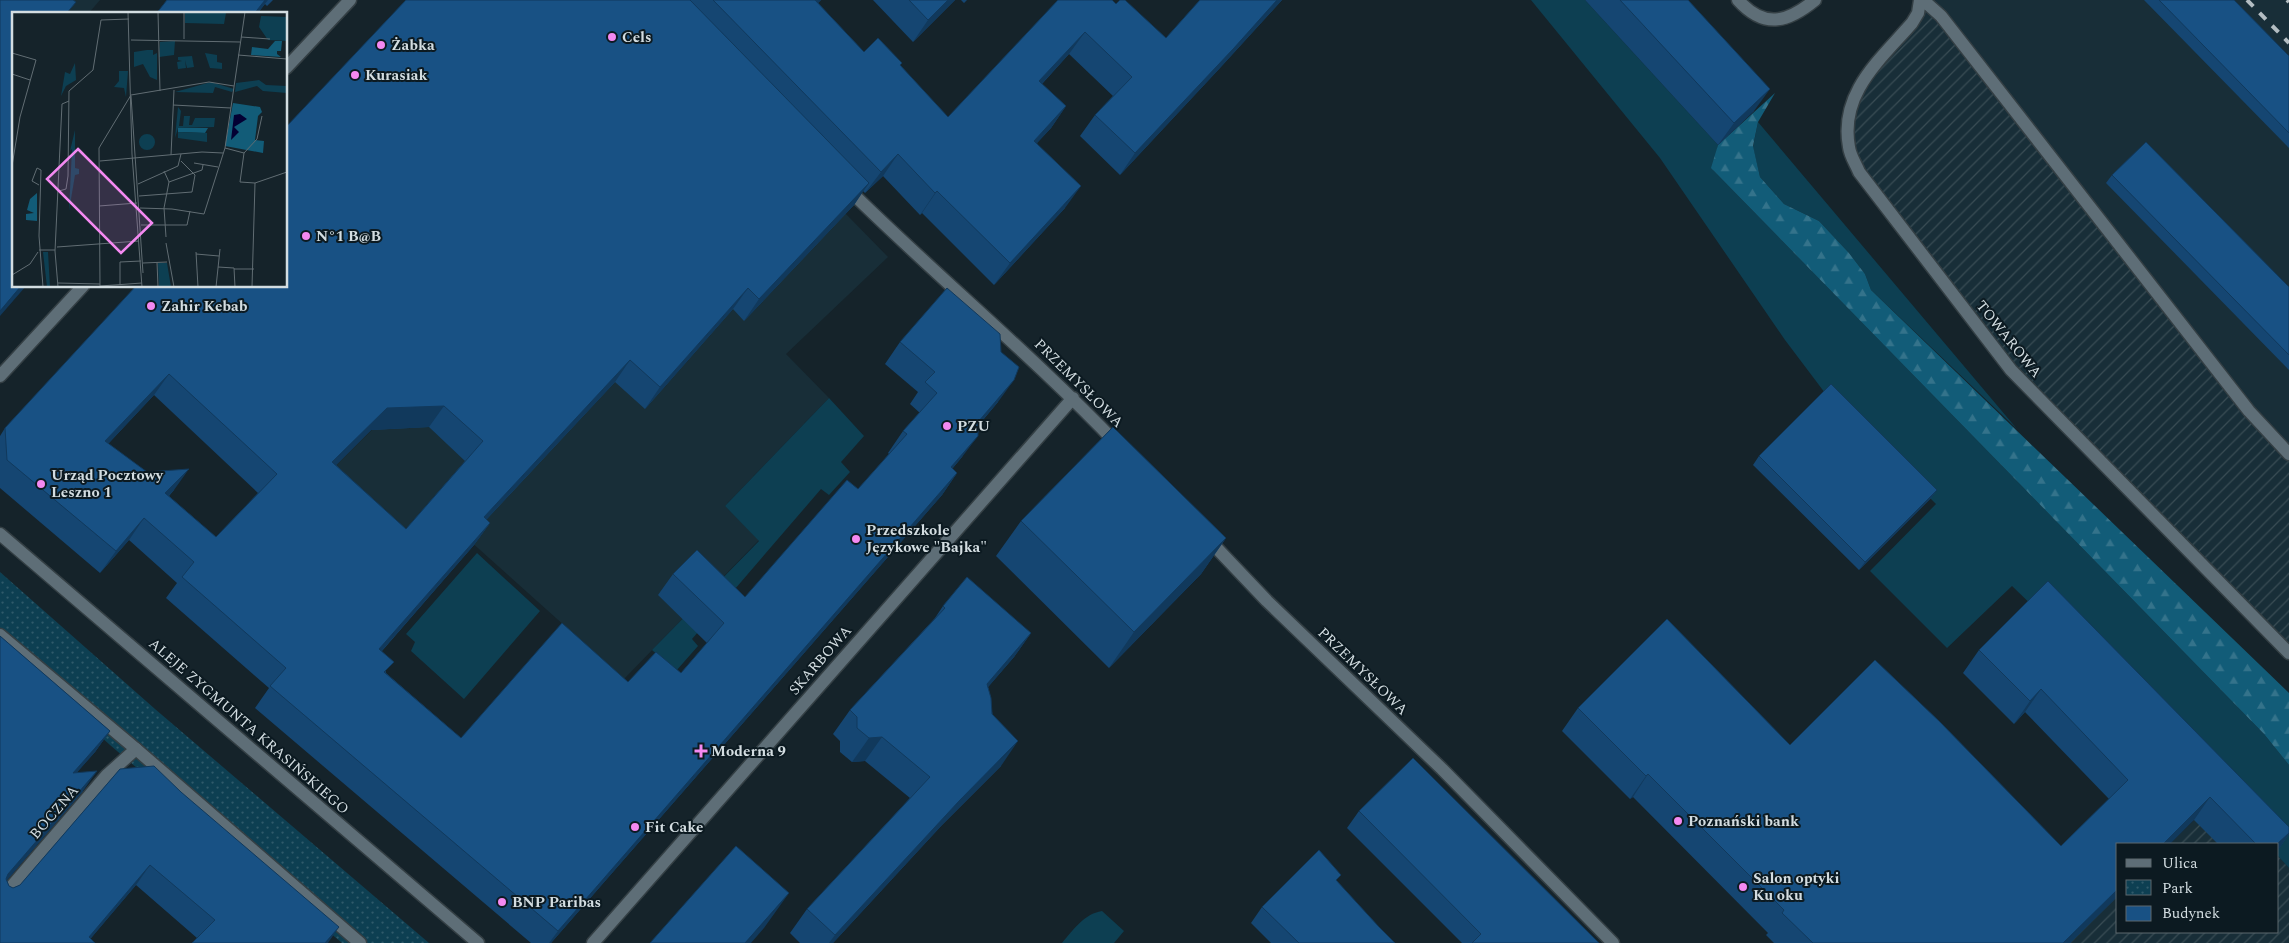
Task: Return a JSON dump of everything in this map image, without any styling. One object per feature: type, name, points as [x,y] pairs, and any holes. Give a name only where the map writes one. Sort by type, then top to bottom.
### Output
[{"type":"street","points":[[288,66],[350,0]]},
{"type":"street","points":[[1738,0],[1755,15],[1766,19],[1780,20],[1793,16],[1815,0]]},
{"type":"street","name":"TOWAROWA","points":[[2289,454],[2249,410],[1942,16],[1921,0],[1918,13],[1912,23],[1865,78],[1852,99],[1846,124],[1849,149],[1859,172],[2011,370],[2289,654]]},
{"type":"street","name":"PRZEMYSŁOWA","points":[[835,175],[884,224],[1073,398],[1126,454]]},
{"type":"street","points":[[0,376],[81,288]]},
{"type":"street","name":"SKARBOWA","points":[[593,943],[1073,398]]},
{"type":"street","name":"PRZEMYSŁOWA","points":[[1200,531],[1268,601],[1442,769],[1613,943]]},
{"type":"street","name":"ALEJE ZYGMUNTA KRASIŃSKIEGO","points":[[0,534],[478,943]]},
{"type":"street","points":[[0,636],[136,749],[360,943]]},
{"type":"street","name":"BOCZNA","points":[[0,900],[108,776],[136,749]]},
{"type":"shaded area","points":[[0,0],[100,0],[90,12],[12,12]]},
{"type":"shaded area","points":[[1923,0],[2289,0],[2289,454]]},
{"type":"shaded area","points":[[1923,0],[2289,454],[2289,653],[2011,370],[1849,149],[1852,99]]},
{"type":"shaded area","points":[[845,213],[888,257],[786,354],[829,398],[725,506],[759,540],[624,679],[431,506],[391,551],[317,484],[383,419]]},
{"type":"shaded area","points":[[2219,796],[2265,843],[2171,843]]},
{"type":"shaded area","points":[[2279,857],[2289,868],[2289,943],[2070,943],[2116,898],[2116,933],[2279,933]]},
{"type":"green space","points":[[1531,0],[1585,0],[1718,145],[1713,170],[2264,734],[2289,765],[2289,868],[2279,857],[2279,843],[2012,586],[1947,648],[1870,571],[1936,504],[1825,393],[1785,340],[1660,158]]},
{"type":"green space","points":[[1775,93],[1758,122],[1753,146],[1760,177],[1784,204],[1819,221],[1849,253],[1865,274],[1871,290],[2289,693],[2289,765],[2264,734],[1711,168],[1718,145]]},
{"type":"green space","points":[[1758,122],[2017,429],[1871,290],[1865,274],[1849,253],[1819,221],[1784,204],[1760,177],[1753,147]]},
{"type":"green space","points":[[829,398],[864,436],[841,462],[850,472],[829,495],[821,489],[692,639],[698,646],[676,671],[652,650],[759,541],[725,506]]},
{"type":"green space","points":[[477,553],[540,611],[464,699],[411,651],[415,642],[406,634]]},
{"type":"green space","points":[[0,572],[155,709],[429,943],[342,943],[110,745],[0,645]]},
{"type":"green space","points":[[1102,911],[1124,931],[1114,943],[1062,943],[1090,915]]},
{"type":"building","points":[[0,0],[73,0],[76,2],[68,12],[12,12],[12,288],[19,288],[0,311]]},
{"type":"building","points":[[167,0],[265,0],[256,12],[158,12]]},
{"type":"building","points":[[406,0],[690,0],[869,183],[759,299],[748,288],[660,387],[630,360],[484,517],[490,523],[379,649],[394,662],[384,672],[461,738],[562,623],[628,682],[656,652],[681,673],[724,623],[673,574],[697,550],[745,597],[847,480],[858,489],[907,434],[903,431],[937,393],[925,382],[935,372],[900,342],[947,288],[1000,334],[1001,352],[1019,367],[1014,380],[978,422],[978,436],[951,467],[957,473],[558,931],[270,686],[286,668],[182,577],[194,562],[144,518],[116,551],[7,460],[5,428],[134,288],[288,288],[288,125]],"holes":[[[169,374],[277,474],[216,537],[165,493],[189,469],[147,472],[105,441]],[[444,406],[483,441],[406,529],[332,462],[387,408]]]},
{"type":"building","points":[[713,0],[815,0],[864,52],[878,38],[948,117],[1058,0],[1112,0],[1116,4],[1120,0],[1125,0],[1166,38],[1200,0],[1277,0],[1135,153],[1095,115],[1132,77],[1085,32],[1039,81],[1066,106],[1034,141],[1081,186],[1010,263],[937,191],[935,193],[898,154],[881,172]]},
{"type":"building","points":[[909,0],[948,0],[928,20]]},
{"type":"building","points":[[1620,0],[1688,0],[1770,89],[1734,123]]},
{"type":"building","points":[[2159,0],[2234,0],[2289,56],[2289,133]]},
{"type":"building","points":[[2146,142],[2289,287],[2289,355],[2112,175]]},
{"type":"building","points":[[1831,384],[1937,490],[1865,562],[1759,456]]},
{"type":"building","points":[[1113,427],[1226,538],[1134,632],[1021,521]]},
{"type":"building","points":[[967,577],[1031,633],[987,684],[991,698],[992,714],[1018,741],[959,801],[835,935],[807,909],[930,777],[882,737],[869,738],[857,728],[857,717],[850,710],[945,608],[943,606]]},
{"type":"building","points":[[2048,581],[2289,827],[2289,833],[2278,843],[2255,843],[2210,797],[2164,843],[2116,843],[2116,891],[2063,943],[1813,943],[1782,913],[1784,910],[1648,774],[1646,776],[1578,708],[1667,619],[1790,745],[1875,660],[1940,722],[2061,846],[2128,780],[2041,689],[2030,701],[1979,650]]},
{"type":"building","points":[[0,636],[110,731],[73,773],[97,771],[8,874],[6,879],[9,886],[13,888],[20,885],[120,769],[154,766],[181,792],[339,927],[325,943],[192,943],[215,920],[150,865],[89,937],[95,943],[0,943]]},
{"type":"building","points":[[1413,758],[1599,943],[1472,943],[1481,934],[1359,811]]},
{"type":"building","points":[[736,846],[789,893],[745,943],[650,943]]},
{"type":"building","points":[[1319,850],[1341,875],[1336,880],[1395,943],[1299,943],[1262,907]]},
{"type":"railway","points":[[2247,0],[2289,43]]},
{"type":"place","name":"Cels","points":[[612,37]]},
{"type":"place","name":"Żabka","points":[[381,45]]},
{"type":"place","name":"Kurasiak","points":[[355,75]]},
{"type":"place","name":"N°1 B@B","points":[[306,236]]},
{"type":"place","name":"Zahir Kebab","points":[[151,306]]},
{"type":"place","name":"PZU","points":[[947,426]]},
{"type":"place","name":"Urząd Pocztowy Leszno 1","points":[[41,484]]},
{"type":"place","name":"Przedszkole Językowe \"Bajka\"","points":[[856,539]]},
{"type":"place","name":"Moderna 9","points":[[701,751]]},
{"type":"place","name":"Poznański bank","points":[[1678,821]]},
{"type":"place","name":"Fit Cake","points":[[635,827]]},
{"type":"place","name":"Salon optyki Ku oku","points":[[1743,887]]},
{"type":"place","name":"BNP Paribas","points":[[502,902]]}]
